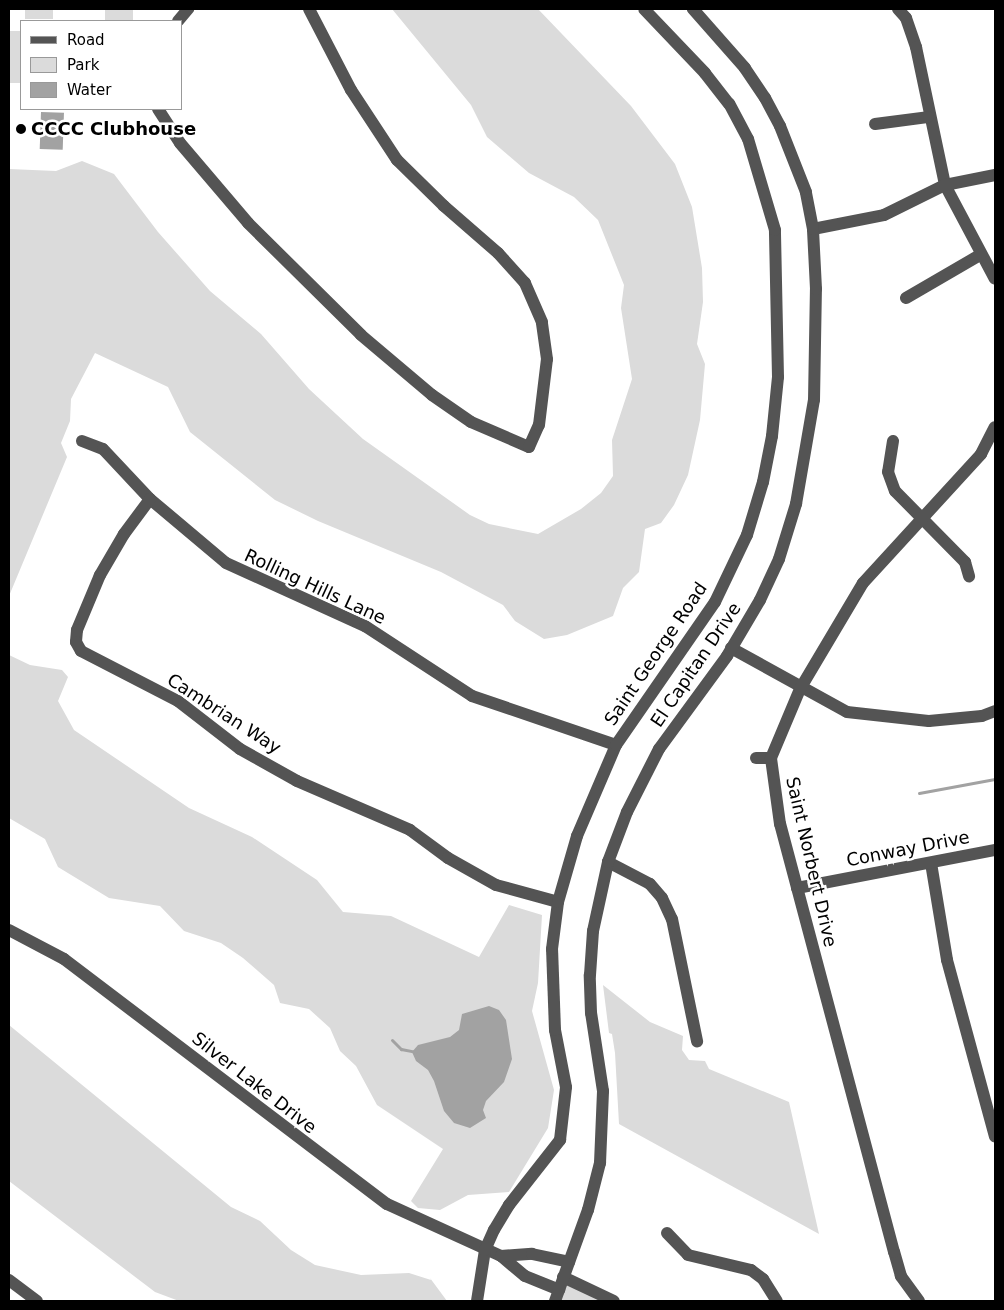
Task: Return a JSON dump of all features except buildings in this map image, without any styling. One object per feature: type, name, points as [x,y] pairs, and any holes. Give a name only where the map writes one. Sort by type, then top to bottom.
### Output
[{"type":"street","points":[[179,20],[188,9]]},
{"type":"street","points":[[159,110],[180,143],[248,223],[361,335],[432,395],[471,422],[529,447],[539,425],[547,358],[542,322],[525,283],[498,253],[444,206],[398,160],[351,90],[309,9]]},
{"type":"street","name":"Saint George Road","points":[[477,1301],[485,1250],[509,1205],[540,1168],[560,1140],[562,1131],[566,1088],[555,1030],[552,949],[558,902],[586,809],[616,745],[715,602],[747,535],[763,482],[772,436],[778,377],[775,230],[748,139],[729,104],[705,73],[644,9]]},
{"type":"street","name":"El Capitan Drive","points":[[557,1296],[595,1186],[602,1139],[603,1091],[591,1012],[590,975],[593,931],[608,862],[627,812],[660,749],[731,648],[760,600],[779,559],[796,504],[810,438],[817,331],[813,229],[806,192],[780,126],[765,98],[745,68],[693,9]]},
{"type":"street","points":[[898,9],[906,18],[916,47],[928,117],[945,185],[980,256],[995,279]]},
{"type":"street","points":[[875,124],[928,117]]},
{"type":"street","points":[[813,229],[884,215],[945,185],[995,176]]},
{"type":"street","points":[[906,298],[980,256]]},
{"type":"street","name":"Saint Norbert Drive","points":[[919,1301],[902,1276],[894,1252],[780,824],[771,758],[800,689],[863,582],[923,520],[981,454],[995,427]]},
{"type":"street","name":"Rolling Hills Lane","points":[[82,441],[103,449],[150,499],[226,564],[365,626],[472,696],[616,745]]},
{"type":"street","points":[[893,441],[888,472],[894,491],[965,562],[969,576]]},
{"type":"street","name":"Cambrian Way","points":[[150,499],[124,534],[100,576],[77,630],[76,642],[81,651],[178,701],[240,749],[297,781],[410,830],[448,858],[496,885],[558,902]]},
{"type":"street","points":[[731,648],[800,689],[847,712],[928,721],[982,716],[995,711]]},
{"type":"street","points":[[756,758],[771,758]]},
{"type":"street","name":"Conway Drive","points":[[797,888],[995,850]]},
{"type":"street","points":[[608,862],[650,884],[662,898],[672,918],[697,1041]]},
{"type":"street","points":[[931,863],[947,960],[995,1137]]},
{"type":"street","name":"Silver Lake Drive","points":[[9,930],[64,959],[386,1204],[501,1256]]},
{"type":"street","points":[[667,1233],[688,1254],[750,1270],[763,1279],[776,1301]]},
{"type":"street","points":[[501,1256],[532,1254],[569,1262]]},
{"type":"street","points":[[501,1256],[525,1276],[557,1296]]},
{"type":"street","points":[[563,1277],[614,1301]]},
{"type":"street","points":[[9,1280],[37,1301]]},
{"type":"green space","points":[[25,9],[53,9],[53,19],[25,19]]},
{"type":"green space","points":[[105,9],[133,9],[133,20],[105,20]]},
{"type":"green space","points":[[392,9],[538,9],[631,106],[675,164],[692,207],[702,268],[703,302],[697,344],[705,364],[700,420],[688,475],[674,505],[661,523],[645,529],[639,572],[623,588],[613,616],[567,635],[544,639],[515,621],[503,605],[441,572],[318,521],[275,500],[190,432],[168,387],[95,353],[71,399],[70,421],[61,443],[67,457],[9,596],[9,169],[56,171],[82,161],[114,174],[158,232],[210,291],[261,334],[309,389],[363,439],[470,515],[489,524],[538,534],[581,509],[601,493],[613,476],[612,440],[632,379],[621,308],[624,285],[598,220],[574,197],[529,173],[487,137],[471,105]]},
{"type":"green space","points":[[9,31],[20,31],[20,83],[9,83]]},
{"type":"green space","points":[[9,655],[30,665],[62,670],[68,677],[58,701],[74,730],[189,808],[252,837],[317,880],[343,912],[391,916],[479,957],[509,905],[542,915],[538,983],[532,1011],[554,1090],[548,1128],[509,1192],[468,1195],[440,1210],[418,1208],[411,1201],[443,1149],[377,1105],[356,1066],[340,1051],[330,1028],[309,1009],[280,1003],[274,985],[243,958],[221,943],[184,931],[160,906],[109,898],[58,867],[45,839],[9,818]]},
{"type":"green space","points":[[603,985],[650,1022],[683,1036],[682,1050],[689,1060],[705,1061],[709,1069],[789,1102],[819,1234],[619,1124],[615,1053],[612,1034],[609,1033]]},
{"type":"green space","points":[[9,1025],[231,1207],[260,1221],[291,1250],[315,1265],[361,1275],[409,1273],[431,1280],[430,1278],[447,1301],[179,1301],[155,1292],[9,1181]]},
{"type":"green space","points":[[563,1277],[614,1301],[555,1301]]},
{"type":"water","points":[[41,112],[64,113],[63,150],[40,149]]},
{"type":"water","points":[[489,1006],[499,1010],[506,1020],[512,1059],[504,1082],[486,1101],[483,1110],[486,1118],[470,1128],[454,1123],[444,1111],[434,1081],[428,1070],[416,1061],[412,1052],[418,1045],[450,1037],[459,1030],[462,1014]]},
{"type":"waterway","points":[[919,793],[995,779]]},
{"type":"waterway","points":[[392,1040],[401,1049],[416,1052]]},
{"type":"place","name":"CCCC Clubhouse","points":[[21,129]]}]
